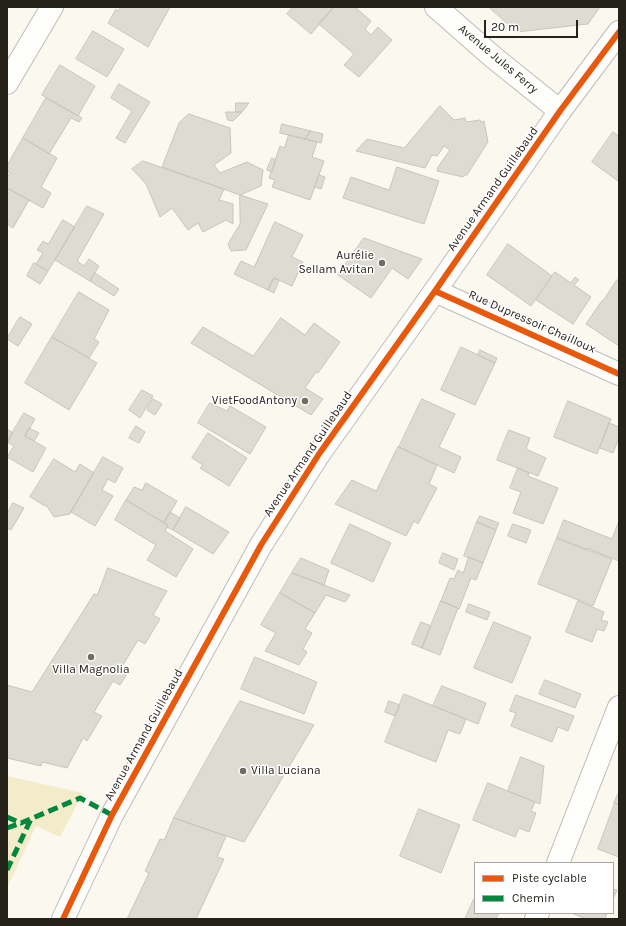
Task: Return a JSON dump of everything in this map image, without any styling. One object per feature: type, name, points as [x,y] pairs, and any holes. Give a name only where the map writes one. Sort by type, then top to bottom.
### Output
[{"type":"street","points":[[7,83],[52,7]]},
{"type":"street","name":"Avenue Jules Ferry","points":[[436,7],[493,57],[560,111]]},
{"type":"street","name":"Avenue Armand Guillebaud","points":[[63,919],[112,815],[261,545],[319,454],[435,291],[560,111],[619,32]]},
{"type":"street","name":"Rue Dupressoir Chailloux","points":[[435,291],[619,374]]},
{"type":"street","points":[[558,862],[619,708]]},
{"type":"shaded area","points":[[7,776],[83,793],[60,837],[36,826],[7,888]]},
{"type":"building","points":[[121,7],[170,7],[148,47],[108,23],[116,9],[118,11]]},
{"type":"building","points":[[293,7],[334,7],[311,34],[287,14]]},
{"type":"building","points":[[334,7],[355,7],[371,21],[365,29],[371,35],[378,27],[392,40],[359,77],[344,65],[354,54],[319,24]]},
{"type":"building","points":[[489,7],[600,7],[588,24],[517,32]]},
{"type":"building","points":[[93,31],[124,49],[107,77],[76,59]]},
{"type":"building","points":[[60,65],[95,86],[78,116],[42,95]]},
{"type":"building","points":[[119,84],[150,102],[125,143],[116,138],[132,111],[111,98]]},
{"type":"building","points":[[46,98],[82,118],[79,122],[71,118],[49,154],[23,138]]},
{"type":"building","points":[[236,103],[249,103],[242,112],[236,112]]},
{"type":"building","points":[[440,106],[454,120],[465,118],[466,122],[480,120],[481,122],[484,121],[488,142],[467,175],[463,177],[437,171],[438,167],[450,150],[444,146],[437,156],[432,155],[425,168],[356,151],[367,139],[404,148]]},
{"type":"building","points":[[226,112],[242,112],[233,121],[228,120]]},
{"type":"building","points":[[189,114],[230,128],[231,153],[214,165],[220,173],[247,162],[263,170],[261,186],[240,195],[162,167],[179,123]]},
{"type":"building","points":[[282,124],[311,131],[305,139],[280,133]]},
{"type":"building","points":[[311,131],[323,134],[321,143],[305,139]]},
{"type":"building","points":[[613,132],[619,136],[618,181],[592,162]]},
{"type":"building","points":[[289,135],[317,142],[312,157],[324,161],[310,200],[272,187],[275,180],[269,178],[280,146],[284,148]]},
{"type":"building","points":[[23,138],[57,158],[41,187],[51,193],[43,208],[7,188],[7,178],[10,173],[7,171],[7,166]]},
{"type":"building","points":[[272,158],[276,160],[272,172],[267,170]]},
{"type":"building","points":[[143,161],[224,189],[219,200],[233,204],[233,224],[226,220],[203,232],[198,223],[188,230],[172,208],[160,217],[146,184],[132,169]]},
{"type":"building","points":[[397,167],[439,181],[424,224],[343,198],[351,177],[389,190]]},
{"type":"building","points":[[319,175],[325,177],[321,189],[315,187]]},
{"type":"building","points":[[7,188],[29,200],[13,228],[7,224]]},
{"type":"building","points":[[240,195],[268,204],[246,250],[231,251],[228,244],[240,224]]},
{"type":"building","points":[[87,206],[104,214],[77,261],[84,266],[89,259],[99,266],[90,281],[55,260]]},
{"type":"building","points":[[63,220],[75,227],[48,271],[36,264],[43,253],[37,250],[43,241],[48,244]]},
{"type":"building","points":[[275,222],[303,235],[292,257],[303,262],[292,286],[274,278],[268,290],[234,274],[241,261],[254,267]]},
{"type":"building","name":"Aurélie Sellam Avitan","points":[[364,238],[422,259],[408,279],[392,268],[371,298],[338,275]]},
{"type":"building","points":[[508,244],[552,276],[531,306],[487,275]]},
{"type":"building","points":[[34,263],[48,271],[40,284],[27,276]]},
{"type":"building","points":[[555,272],[571,283],[575,277],[579,280],[574,285],[591,297],[573,324],[536,300]]},
{"type":"building","points":[[95,273],[119,289],[114,296],[90,281]]},
{"type":"building","points":[[274,278],[279,280],[274,293],[268,290]]},
{"type":"building","points":[[617,280],[619,281],[619,346],[586,324]]},
{"type":"building","points":[[79,292],[109,310],[94,339],[99,342],[89,358],[52,337]]},
{"type":"building","points":[[20,317],[32,324],[18,346],[7,339]]},
{"type":"building","points":[[281,318],[305,335],[314,323],[340,342],[318,373],[316,372],[305,388],[323,399],[311,415],[191,343],[203,327],[253,356]]},
{"type":"building","points":[[52,337],[97,363],[69,410],[25,383]]},
{"type":"building","points":[[461,347],[495,363],[475,405],[441,390]]},
{"type":"building","points":[[480,350],[497,358],[495,363],[478,355]]},
{"type":"building","points":[[142,390],[153,396],[140,418],[129,410]]},
{"type":"building","points":[[153,399],[162,404],[155,415],[147,410]]},
{"type":"building","points":[[422,399],[455,414],[439,447],[461,457],[454,473],[399,447]]},
{"type":"building","points":[[568,401],[611,419],[597,454],[554,437]]},
{"type":"building","points":[[210,403],[227,411],[230,406],[266,427],[250,454],[198,423]]},
{"type":"building","points":[[24,413],[35,419],[25,436],[46,448],[33,472],[7,457],[14,446],[7,442]]},
{"type":"building","points":[[609,423],[619,427],[619,438],[613,453],[600,448]]},
{"type":"building","points":[[136,426],[145,432],[139,443],[129,438]]},
{"type":"building","points":[[29,428],[39,433],[34,441],[25,436]]},
{"type":"building","points":[[7,429],[13,433],[7,443]]},
{"type":"building","points":[[509,430],[530,438],[526,449],[546,458],[538,476],[497,460]]},
{"type":"building","points":[[208,433],[247,458],[229,486],[200,468],[203,465],[192,458]]},
{"type":"building","points":[[398,447],[437,465],[429,484],[437,488],[418,524],[414,521],[406,536],[335,504],[352,480],[376,491]]},
{"type":"building","points":[[103,457],[123,468],[115,483],[108,479],[102,490],[113,496],[95,526],[71,512]]},
{"type":"building","points":[[54,459],[75,472],[80,464],[94,473],[70,514],[54,517],[46,505],[45,506],[30,497]]},
{"type":"building","points":[[518,468],[529,473],[528,476],[558,488],[543,524],[513,513],[521,492],[510,488]]},
{"type":"building","points":[[146,483],[177,501],[164,523],[126,500],[134,487],[142,490]]},
{"type":"building","points":[[126,500],[168,525],[165,531],[193,549],[176,577],[147,560],[156,545],[115,520]]},
{"type":"building","points":[[13,503],[24,508],[11,530],[7,528],[7,514]]},
{"type":"building","points":[[186,507],[229,532],[213,554],[173,530]]},
{"type":"building","points":[[170,512],[180,518],[173,530],[167,527],[168,525],[164,523]]},
{"type":"building","points":[[480,516],[499,523],[496,530],[477,522]]},
{"type":"building","points":[[564,520],[612,539],[619,521],[619,561],[557,538]]},
{"type":"building","points":[[477,522],[496,530],[483,563],[464,556]]},
{"type":"building","points":[[350,524],[391,543],[373,582],[331,563]]},
{"type":"building","points":[[513,524],[531,530],[526,543],[508,536]]},
{"type":"building","points":[[557,538],[612,559],[593,606],[538,584]]},
{"type":"building","points":[[443,553],[458,559],[454,570],[439,563]]},
{"type":"building","points":[[469,557],[483,563],[476,580],[471,578],[459,609],[441,601],[450,578],[454,579],[458,570],[463,573]]},
{"type":"building","points":[[301,558],[329,570],[324,585],[292,573]]},
{"type":"building","name":"Villa Magnolia","points":[[108,568],[167,591],[153,615],[160,619],[145,644],[138,640],[120,670],[127,674],[120,685],[113,681],[94,712],[102,716],[87,741],[83,738],[67,768],[42,762],[41,766],[7,758],[7,685],[32,692],[94,594],[97,595]]},
{"type":"building","points":[[292,573],[350,595],[345,602],[326,595],[315,613],[280,593]]},
{"type":"building","points":[[280,593],[315,613],[305,629],[312,633],[303,649],[307,652],[299,665],[265,651],[276,633],[261,625]]},
{"type":"building","points":[[441,601],[458,608],[440,655],[422,648]]},
{"type":"building","points":[[578,601],[604,612],[601,620],[608,622],[604,631],[597,629],[592,642],[566,632]]},
{"type":"building","points":[[469,604],[490,612],[487,620],[466,612]]},
{"type":"building","points":[[421,622],[431,626],[422,648],[412,644]]},
{"type":"building","points":[[494,622],[531,637],[512,683],[474,668]]},
{"type":"building","points":[[255,657],[317,682],[304,714],[241,689]]},
{"type":"building","points":[[545,680],[581,694],[575,708],[539,694]]},
{"type":"building","points":[[442,686],[486,703],[478,724],[433,706]]},
{"type":"building","points":[[404,694],[466,719],[460,734],[448,730],[436,762],[385,742]]},
{"type":"building","points":[[516,695],[574,716],[568,731],[558,727],[552,742],[511,726],[516,713],[510,711]]},
{"type":"building","name":"Villa Luciana","points":[[240,701],[314,725],[244,842],[174,818]]},
{"type":"building","points":[[389,701],[400,705],[395,716],[385,712]]},
{"type":"building","points":[[521,757],[544,766],[540,804],[508,791]]},
{"type":"building","points":[[488,783],[535,802],[531,811],[536,813],[529,832],[519,828],[515,837],[473,820]]},
{"type":"building","points":[[619,792],[619,805],[614,803]]},
{"type":"building","points":[[615,803],[619,805],[619,857],[598,849]]},
{"type":"building","points":[[419,809],[460,825],[441,873],[400,856]]},
{"type":"building","points":[[174,818],[226,836],[217,857],[224,859],[196,919],[127,919],[149,873],[145,871],[160,839],[164,840]]},
{"type":"building","points":[[614,889],[617,890],[614,897]]},
{"type":"building","points":[[474,899],[474,914],[498,914],[496,919],[465,919]]},
{"type":"building","points":[[574,914],[607,914],[605,919],[586,919]]},
{"type":"marked path","points":[[7,817],[21,823],[80,798],[112,815]]},
{"type":"marked path","points":[[7,870],[31,819]]},
{"type":"marked path","points":[[7,828],[21,823]]},
{"type":"cycle path","points":[[63,919],[112,815],[261,545],[319,454],[435,291],[560,111],[619,32]]},
{"type":"cycle path","points":[[435,291],[619,374]]},
{"type":"place","name":"Aurélie Sellam Avitan","points":[[382,263]]},
{"type":"place","name":"VietFoodAntony","points":[[305,401]]},
{"type":"place","name":"Villa Magnolia","points":[[91,657]]},
{"type":"place","name":"Villa Luciana","points":[[243,771]]}]
